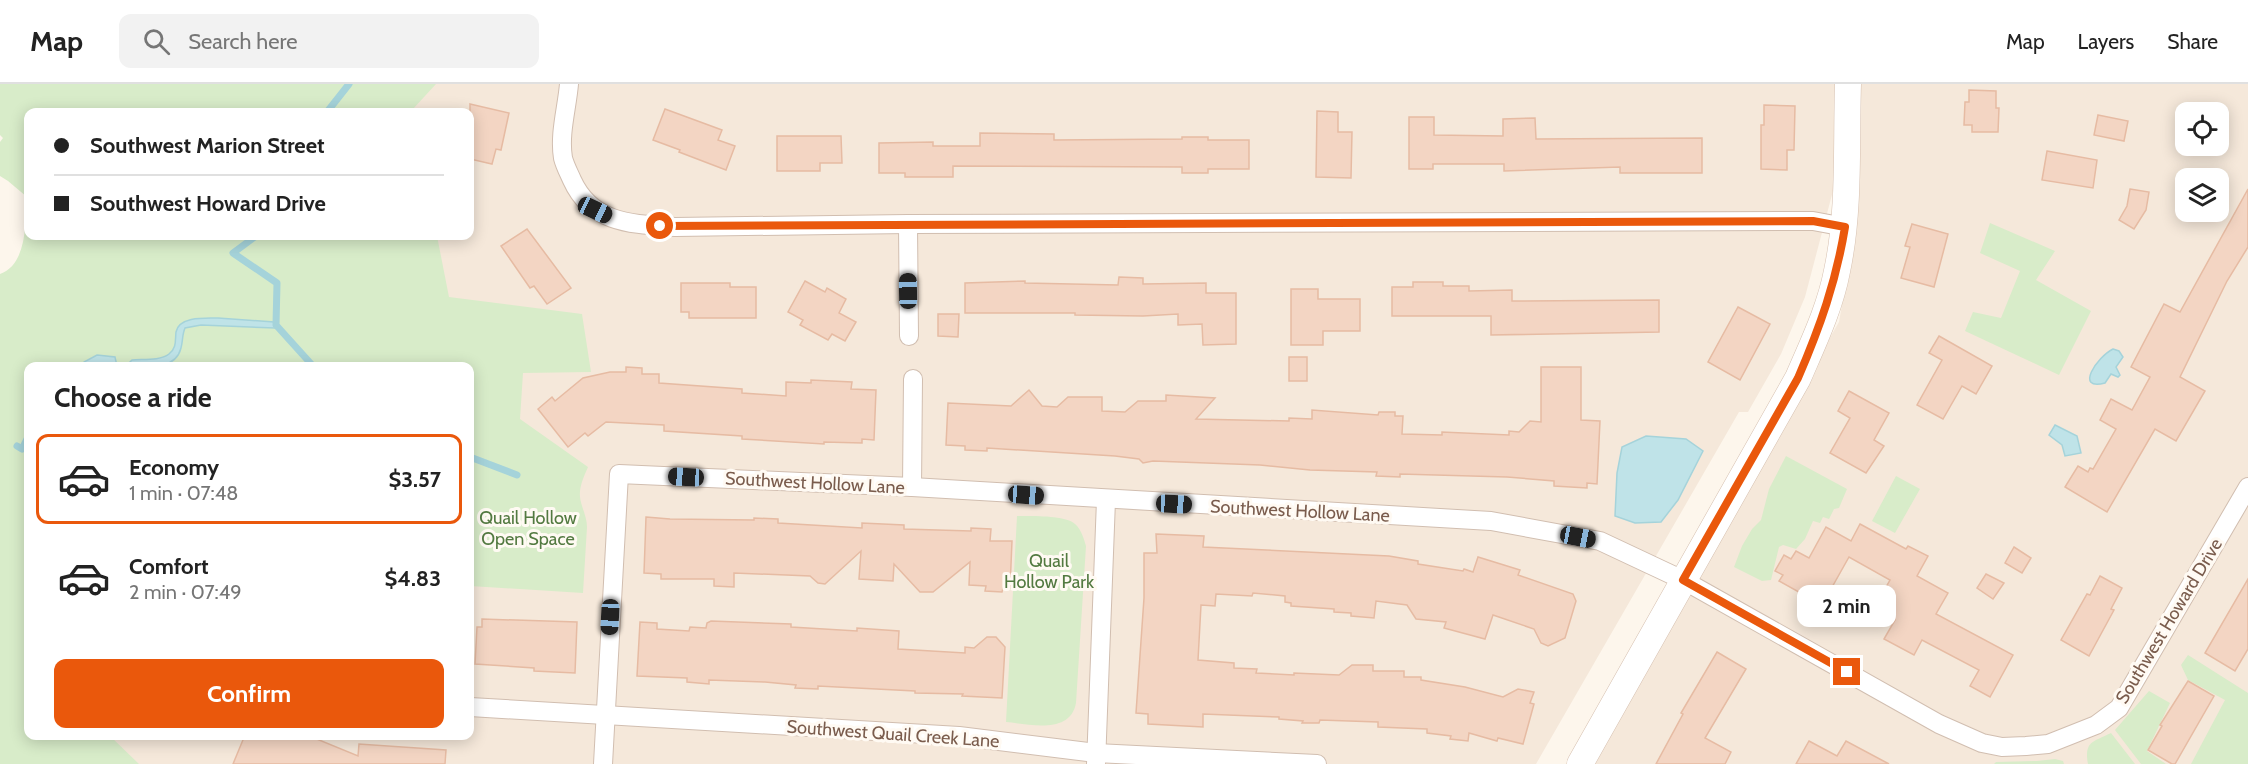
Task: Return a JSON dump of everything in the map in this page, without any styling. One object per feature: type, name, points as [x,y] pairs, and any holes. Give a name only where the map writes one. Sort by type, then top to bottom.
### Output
[{"type":"main road","points":[[1580,764],[1798,378],[1814,343],[1832,292],[1845,227],[1848,84]]},
{"type":"street","points":[[569,84],[564,117],[563,158],[576,189],[584,200],[595,210],[616,220],[675,227],[1813,221],[1845,227]]},
{"type":"street","points":[[908,224],[909,336]]},
{"type":"street","points":[[912,487],[913,380]]},
{"type":"street","name":"Southwest Hollow Lane","points":[[605,714],[619,474],[912,487],[1491,521],[1600,541],[1683,580]]},
{"type":"street","name":"Southwest Howard Drive","points":[[1683,580],[1939,724],[1982,743],[2002,747],[2048,744],[2096,725],[2119,708],[2248,487]]},
{"type":"street","points":[[1096,759],[1106,500]]},
{"type":"street","name":"Southwest Quail Creek Lane","points":[[474,707],[959,736],[1096,759],[1317,764]]},
{"type":"street","points":[[603,764],[605,714]]},
{"type":"shaded area","points":[[385,84],[1835,84],[1834,187],[1805,297],[1781,354],[1748,412],[1739,412],[1536,764],[0,764],[0,339],[369,240],[474,240],[474,108],[385,108]]},
{"type":"shaded area","points":[[1859,84],[2248,84],[2248,764],[1593,764],[1703,557],[1839,322],[1855,230]]},
{"type":"green space","points":[[0,84],[436,84],[414,108],[24,108],[24,194],[0,176],[0,142],[3,138],[0,135]]},
{"type":"green space","points":[[1990,223],[2055,251],[2036,280],[2091,311],[2059,375],[1965,331],[1973,312],[2001,318],[2020,271],[1980,253]]},
{"type":"green space","name":"Quail Hollow Open Space","points":[[24,235],[24,240],[438,240],[449,297],[582,314],[591,372],[523,373],[520,419],[588,467],[580,493],[587,527],[583,593],[474,586],[474,362],[24,362],[24,740],[114,740],[139,764],[0,764],[0,274],[16,261]]},
{"type":"green space","points":[[1786,456],[1847,489],[1839,508],[1834,509],[1829,519],[1823,517],[1820,523],[1813,521],[1805,539],[1796,549],[1783,545],[1779,547],[1771,580],[1762,581],[1734,567],[1742,546],[1752,529],[1761,520],[1769,489]]},
{"type":"green space","points":[[1896,476],[1920,489],[1895,533],[1872,521]]},
{"type":"green space","name":"Quail Hollow Park","points":[[1017,516],[1048,517],[1070,521],[1079,529],[1086,546],[1076,703],[1066,720],[1057,724],[1006,722]]},
{"type":"green space","points":[[2188,655],[2248,693],[2248,764],[2191,764],[2225,700],[2188,680],[2181,665]]},
{"type":"green space","points":[[2149,691],[2170,703],[2147,751],[2166,764],[2141,764],[2115,730]]},
{"type":"green space","points":[[2111,733],[2135,764],[2088,764],[2087,751],[2091,743]]},
{"type":"green space","points":[[2055,759],[2063,761],[2064,764],[1994,764],[1996,762]]},
{"type":"water","points":[[207,318],[274,322],[275,328],[201,325],[185,328],[178,356],[172,361],[130,362],[156,359],[169,354],[174,347],[178,327],[182,323]]},
{"type":"water","points":[[2113,349],[2119,351],[2123,357],[2116,367],[2120,375],[2118,377],[2111,374],[2105,383],[2091,382],[2091,372],[2095,365]]},
{"type":"water","points":[[97,355],[115,357],[116,362],[84,362]]},
{"type":"water","points":[[2055,425],[2077,436],[2081,453],[2065,456],[2062,445],[2049,435]]},
{"type":"water","points":[[1646,436],[1686,439],[1703,451],[1678,500],[1661,522],[1635,523],[1615,516],[1617,473],[1622,447]]},
{"type":"building","points":[[1969,90],[1996,91],[1996,108],[1999,108],[1998,132],[1972,132],[1972,125],[1964,125],[1965,102],[1969,102]]},
{"type":"building","points":[[470,104],[509,113],[501,150],[496,149],[492,164],[474,160],[474,108],[470,108]]},
{"type":"building","points":[[1764,105],[1795,106],[1794,150],[1787,150],[1787,170],[1761,169],[1761,125],[1764,125]]},
{"type":"building","points":[[665,109],[722,130],[718,140],[735,146],[726,170],[653,140]]},
{"type":"building","points":[[1317,111],[1338,112],[1338,132],[1352,132],[1351,178],[1316,177]]},
{"type":"building","points":[[2098,115],[2128,121],[2124,141],[2094,135]]},
{"type":"building","points":[[1409,117],[1434,117],[1434,135],[1503,136],[1503,119],[1535,118],[1536,139],[1702,138],[1702,173],[1620,173],[1620,167],[1504,171],[1504,164],[1433,164],[1433,169],[1409,169]]},
{"type":"building","points":[[980,133],[1054,134],[1054,140],[1208,137],[1208,140],[1249,140],[1249,169],[1208,169],[1208,173],[1182,173],[1182,167],[953,166],[953,177],[905,177],[905,173],[879,173],[879,143],[933,142],[933,146],[980,146]]},
{"type":"building","points":[[777,136],[841,136],[842,163],[820,163],[820,171],[777,171]]},
{"type":"building","points":[[2047,151],[2097,160],[2093,188],[2042,180]]},
{"type":"building","points":[[2130,189],[2149,192],[2146,210],[2134,229],[2119,220],[2127,206]]},
{"type":"building","points":[[2248,189],[2248,247],[2227,281],[2180,377],[2205,391],[2176,441],[2155,429],[2107,512],[2065,487],[2078,466],[2088,472],[2090,468],[2093,469],[2116,429],[2100,420],[2111,399],[2132,410],[2150,377],[2131,367],[2164,304],[2180,312]]},
{"type":"building","points":[[1912,224],[1948,234],[1934,287],[1901,278],[1910,247],[1905,246]]},
{"type":"building","points":[[527,229],[571,288],[547,304],[534,286],[530,288],[501,246]]},
{"type":"building","points":[[1119,277],[1143,278],[1143,284],[1206,283],[1206,293],[1236,293],[1236,344],[1203,345],[1202,324],[1178,325],[1178,314],[1143,316],[1075,315],[1075,313],[965,313],[965,283],[1025,281],[1025,283],[1118,285]]},
{"type":"building","points":[[805,281],[825,292],[827,288],[846,299],[839,313],[856,322],[845,341],[832,334],[828,340],[800,325],[803,320],[788,312]]},
{"type":"building","points":[[1413,282],[1443,282],[1443,286],[1469,286],[1469,291],[1512,290],[1512,301],[1659,300],[1659,332],[1491,335],[1491,316],[1392,316],[1392,287],[1413,287]]},
{"type":"building","points":[[681,283],[730,283],[730,287],[756,287],[756,318],[689,318],[689,312],[681,312]]},
{"type":"building","points":[[1291,289],[1318,289],[1318,299],[1360,299],[1360,331],[1323,331],[1323,345],[1291,345]]},
{"type":"building","points":[[1738,307],[1770,324],[1740,380],[1708,362]]},
{"type":"building","points":[[938,314],[959,314],[958,337],[938,336]]},
{"type":"building","points":[[1939,336],[1992,366],[1976,394],[1962,386],[1943,419],[1917,405],[1942,360],[1929,353]]},
{"type":"building","points":[[1289,357],[1307,357],[1307,381],[1289,381]]},
{"type":"building","points":[[626,367],[642,368],[642,374],[659,374],[659,383],[742,389],[742,393],[786,396],[786,382],[811,383],[811,380],[852,382],[851,389],[876,390],[874,440],[862,439],[862,443],[824,442],[824,444],[742,439],[742,436],[664,431],[664,425],[606,422],[588,436],[585,433],[568,447],[538,409],[552,397],[555,401],[583,378],[610,372],[626,372]]},
{"type":"building","points":[[1541,367],[1581,367],[1581,420],[1600,421],[1597,484],[1587,483],[1587,488],[1554,486],[1554,481],[1507,477],[1400,474],[1400,477],[1376,476],[1377,472],[1310,470],[1260,465],[1153,461],[1143,463],[1139,459],[1115,456],[987,448],[987,451],[965,450],[965,446],[946,445],[948,403],[1011,406],[1029,390],[1042,406],[1057,407],[1068,397],[1102,397],[1102,411],[1125,412],[1138,401],[1166,401],[1166,395],[1215,398],[1196,419],[1289,421],[1289,418],[1312,419],[1312,410],[1378,415],[1379,412],[1395,412],[1395,416],[1403,416],[1402,434],[1442,435],[1442,432],[1509,435],[1509,431],[1519,432],[1530,421],[1541,422]]},
{"type":"building","points":[[1849,391],[1889,413],[1874,440],[1884,446],[1866,473],[1830,453],[1850,418],[1838,411]]},
{"type":"building","points":[[646,517],[778,519],[778,523],[862,528],[862,523],[904,525],[904,529],[971,531],[971,528],[991,529],[990,541],[1012,541],[1010,588],[1003,588],[1002,592],[985,591],[986,586],[969,585],[970,562],[933,592],[920,592],[894,564],[893,581],[859,579],[861,551],[825,584],[818,583],[810,576],[734,573],[734,587],[714,586],[714,579],[661,579],[661,574],[644,573]]},
{"type":"building","points":[[1860,524],[1906,549],[1908,546],[1928,556],[1917,576],[1948,593],[1936,614],[2013,655],[1990,697],[1970,686],[1979,670],[1922,640],[1914,655],[1884,639],[1895,620],[1874,608],[1890,580],[1849,557],[1822,605],[1779,581],[1783,575],[1775,571],[1784,555],[1791,559],[1796,551],[1809,558],[1826,527],[1851,541]]},
{"type":"building","points":[[1156,534],[1204,536],[1203,547],[1389,556],[1418,561],[1418,564],[1473,572],[1478,557],[1520,570],[1518,575],[1573,594],[1576,601],[1565,638],[1548,646],[1541,643],[1534,629],[1493,615],[1485,639],[1444,628],[1446,622],[1416,619],[1407,605],[1376,601],[1374,618],[1351,616],[1351,613],[1334,612],[1334,609],[1291,606],[1291,603],[1285,602],[1285,596],[1253,593],[1252,596],[1216,594],[1215,606],[1201,605],[1198,660],[1234,663],[1234,668],[1257,669],[1256,673],[1294,675],[1294,673],[1339,675],[1352,665],[1373,665],[1373,671],[1404,671],[1404,677],[1421,677],[1421,680],[1465,687],[1503,697],[1518,689],[1534,692],[1530,703],[1534,704],[1523,744],[1498,738],[1497,741],[1469,733],[1468,741],[1450,739],[1451,736],[1427,733],[1427,729],[1378,727],[1378,722],[1320,720],[1319,723],[1302,723],[1303,721],[1279,719],[1279,717],[1203,714],[1203,727],[1148,724],[1148,714],[1136,713],[1144,598],[1144,553],[1157,553]]},
{"type":"building","points":[[2014,547],[2031,558],[2022,573],[2005,563]]},
{"type":"building","points":[[1986,574],[2004,583],[1993,599],[1977,588]]},
{"type":"building","points":[[2100,576],[2122,588],[2111,609],[2114,610],[2089,656],[2061,640]]},
{"type":"building","points":[[2248,579],[2248,649],[2235,671],[2205,653]]},
{"type":"building","points":[[482,619],[577,622],[575,673],[475,664],[477,627],[482,627]]},
{"type":"building","points":[[711,621],[791,624],[791,627],[857,631],[857,628],[899,631],[898,649],[965,653],[965,647],[974,648],[987,637],[996,637],[1005,647],[1002,698],[818,686],[818,689],[795,688],[796,685],[765,682],[709,680],[709,684],[687,682],[687,678],[637,676],[640,622],[657,623],[657,629],[689,631],[690,627],[706,628],[707,623]]},
{"type":"building","points":[[1717,652],[1746,669],[1705,738],[1731,752],[1725,764],[1656,764],[1683,714],[1681,713]]},
{"type":"building","points":[[2188,681],[2214,696],[2175,764],[2172,764],[2148,750],[2162,726],[2160,725]]},
{"type":"building","points":[[243,740],[319,740],[358,756],[359,744],[446,750],[445,764],[233,764]]},
{"type":"building","points":[[1809,741],[1837,756],[1846,741],[1889,764],[1796,764]]},
{"type":"waterway","points":[[330,108],[349,84]]},
{"type":"waterway","points":[[251,240],[233,253],[277,283],[276,325],[309,362]]},
{"type":"waterway","points":[[17,446],[22,449],[24,445]]},
{"type":"waterway","points":[[474,459],[517,475]]},
{"type":"route","points":[[660,226],[1813,221],[1845,227],[1832,292],[1814,343],[1798,378],[1683,580],[1847,672]]}]
